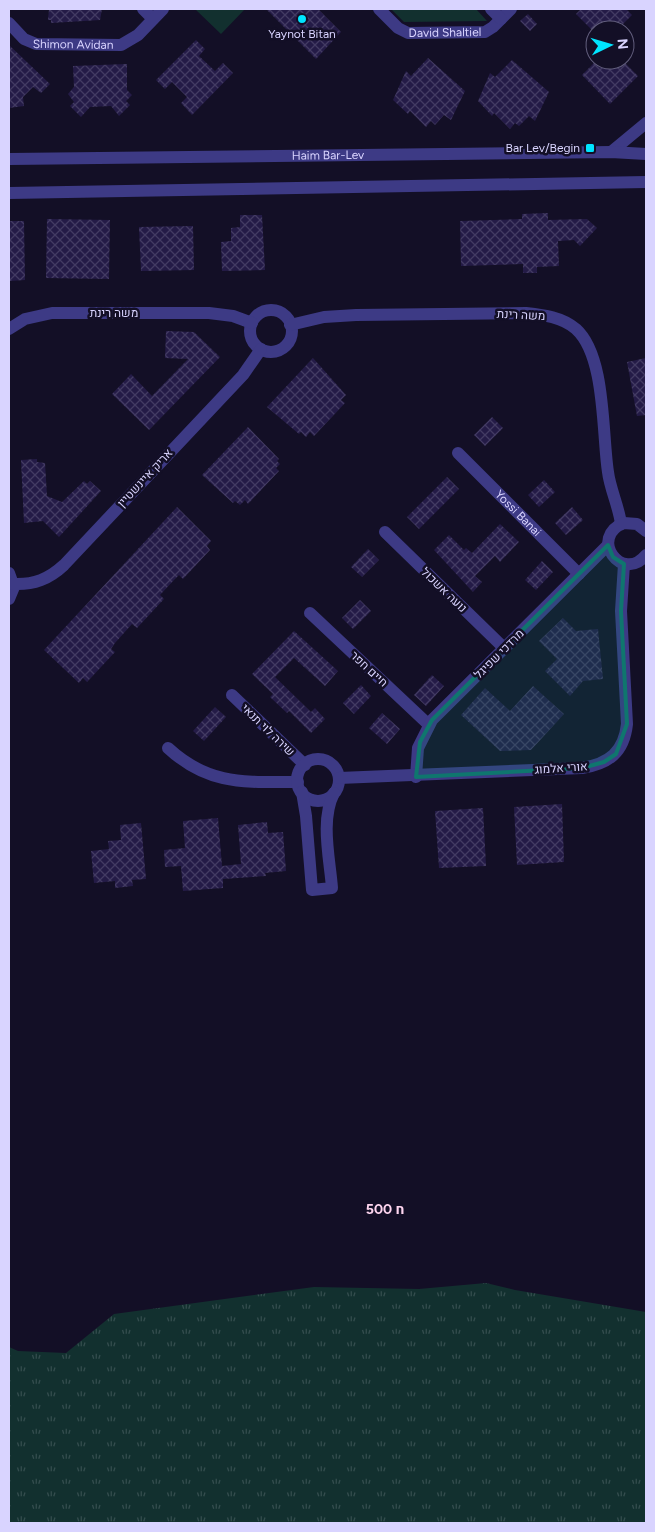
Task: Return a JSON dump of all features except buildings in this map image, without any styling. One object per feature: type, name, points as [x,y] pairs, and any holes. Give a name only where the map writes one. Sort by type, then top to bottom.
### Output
[{"type":"street","points":[[143,9],[153,19]]},
{"type":"street","name":"Shimon Avidan","points":[[9,23],[24,39],[36,44],[111,46],[136,38],[163,9]]},
{"type":"street","name":"David Shaltiel","points":[[379,9],[398,28],[413,34],[480,33],[491,29],[511,9]]},
{"type":"street","points":[[491,9],[501,19]]},
{"type":"street","points":[[611,152],[646,123]]},
{"type":"street","name":"Haim Bar-Lev","points":[[9,159],[611,152],[646,154]]},
{"type":"street","points":[[9,193],[646,182]]},
{"type":"street","points":[[272,310],[284,315],[290,326],[290,336],[284,346],[272,351],[261,349],[251,336],[252,323],[260,313],[272,310]]},
{"type":"street","name":"משה רינת","points":[[9,329],[25,318],[52,312],[213,313],[233,316],[252,323]]},
{"type":"street","name":"משה רינת","points":[[290,326],[324,318],[366,314],[526,313],[567,322],[583,337],[593,358],[608,473],[621,524]]},
{"type":"street","name":"אריק איינשטיין","points":[[11,578],[27,585],[39,581],[64,565],[243,375],[261,349]]},
{"type":"street","name":"Yossi Banai","points":[[458,453],[579,574]]},
{"type":"street","points":[[621,524],[634,523],[646,530]]},
{"type":"street","name":"מרדכי שפיגל","points":[[416,777],[418,748],[429,725],[608,545],[611,532],[621,524]]},
{"type":"street","name":"נועה אשכול","points":[[385,532],[504,648]]},
{"type":"street","points":[[608,545],[614,557],[624,564],[634,564],[645,557]]},
{"type":"street","name":"אורי אלמוג","points":[[339,778],[416,777],[582,768],[604,762],[616,754],[624,742],[627,724],[621,611],[624,564]]},
{"type":"street","points":[[9,599],[11,578]]},
{"type":"street","name":"חיים חפר","points":[[310,613],[429,725]]},
{"type":"street","name":"שירה לוי תנאי","points":[[232,695],[305,765]]},
{"type":"street","points":[[168,748],[196,768],[220,779],[300,787],[308,798],[317,801],[326,799],[334,794]]},
{"type":"street","points":[[316,760],[326,761],[336,769],[339,778],[330,805],[328,822],[332,888],[312,890],[306,816],[299,772],[305,765],[316,760]]},
{"type":"highlighted area","points":[[608,545],[613,557],[624,564],[621,611],[627,724],[616,754],[604,762],[582,768],[416,777],[420,742],[432,720]]},
{"type":"green space","points":[[195,9],[245,9],[221,34]]},
{"type":"green space","points":[[391,9],[476,9],[487,21],[404,22]]},
{"type":"green space","points":[[486,1283],[515,1290],[646,1312],[646,1523],[9,1523],[9,1347],[18,1351],[66,1353],[114,1314],[314,1287],[419,1289]]},
{"type":"place","name":"Yaynot Bitan","points":[[302,19]]},
{"type":"place","name":"Bar Lev/Begin","points":[[590,148]]},
{"type":"district","name":"ח 500","points":[[385,1209]]}]
